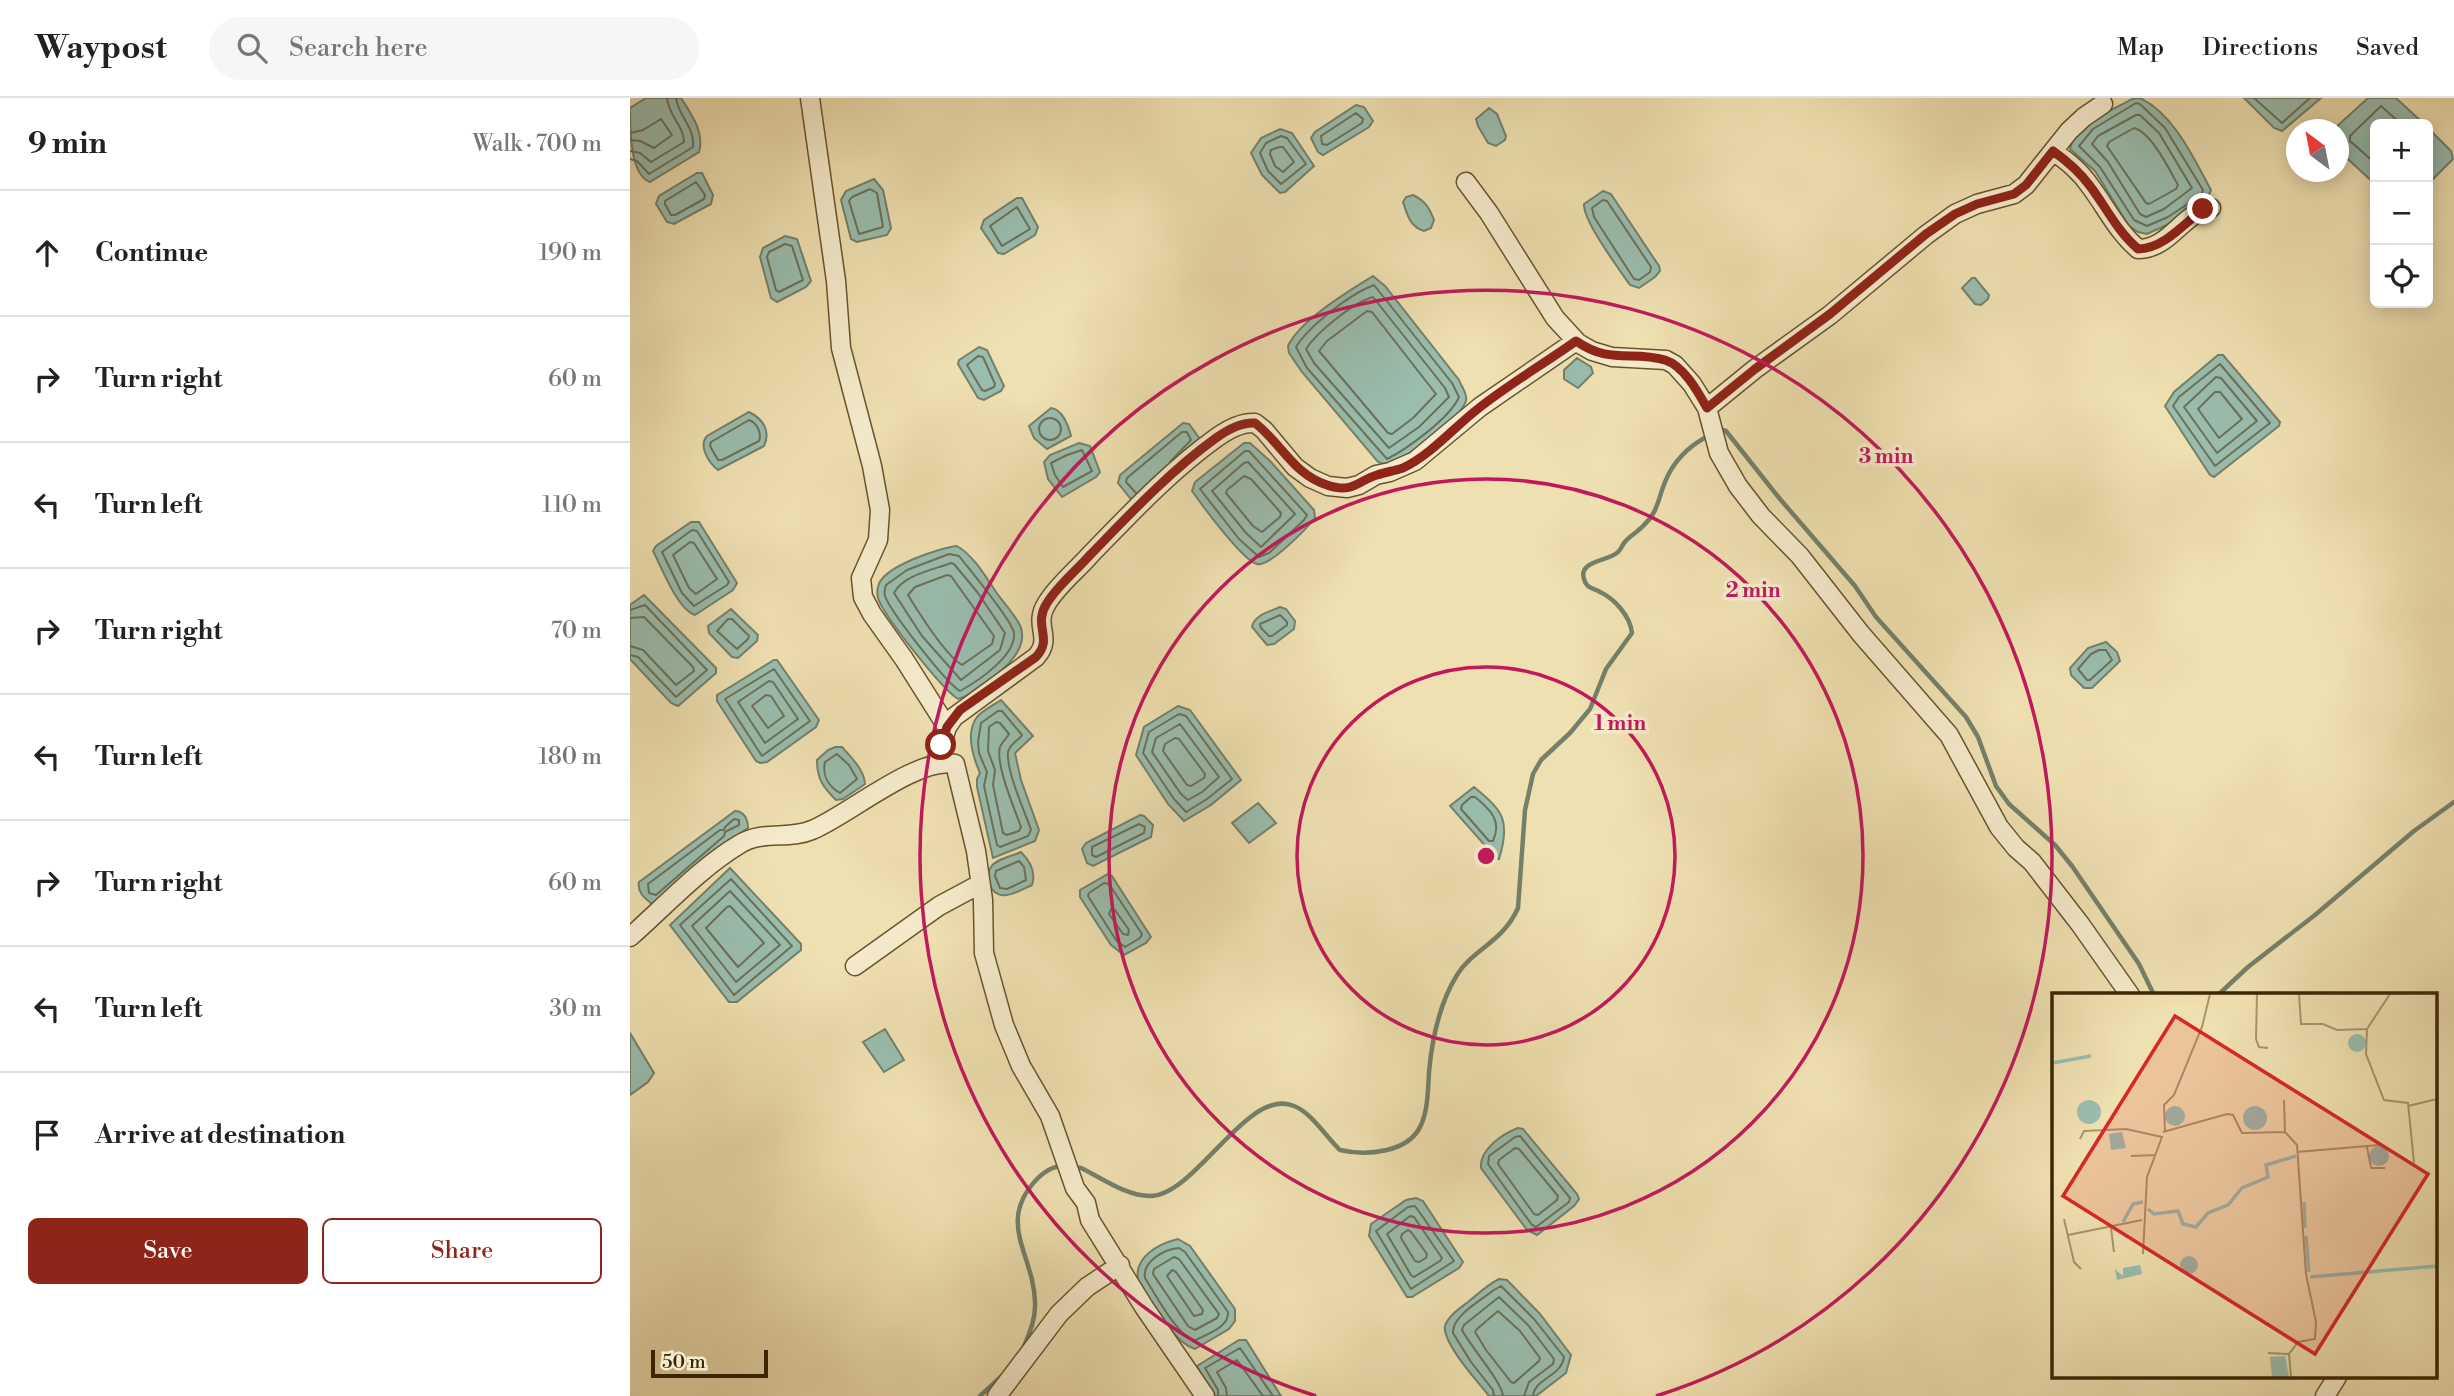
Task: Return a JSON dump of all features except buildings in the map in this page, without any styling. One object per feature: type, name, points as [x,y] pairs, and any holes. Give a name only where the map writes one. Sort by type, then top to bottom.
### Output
[{"type":"street","points":[[810,98],[836,281],[841,348],[872,466],[880,510],[878,541],[861,578],[863,597],[947,727]]},
{"type":"street","points":[[1711,422],[1755,369],[1830,314],[1926,234],[1955,214],[1977,204],[2014,194],[2026,185],[2084,117],[2103,104]]},
{"type":"street","points":[[2053,151],[2072,164],[2117,227],[2138,249],[2146,249],[2163,242],[2203,209],[2211,208]]},
{"type":"street","points":[[1466,182],[1489,213],[1555,318],[1576,341],[1592,351],[1612,357],[1666,360],[1682,373],[1711,422],[1726,468],[1761,516],[1800,556],[1861,634],[1949,735],[1999,827],[2032,862],[2129,993]]},
{"type":"street","points":[[936,764],[947,727],[960,710],[1043,650],[1045,643],[1040,621],[1047,603],[1162,484],[1216,438],[1235,426],[1255,423],[1295,467],[1310,478],[1328,486],[1347,488],[1359,485],[1376,475],[1415,461],[1480,407],[1576,341]]},
{"type":"street","points":[[630,937],[705,870],[740,843],[751,838],[796,835],[813,830],[886,787],[936,764],[955,764],[976,851],[984,953],[1004,1025],[1021,1066],[1050,1116],[1075,1188],[1086,1203],[1090,1220],[1144,1307],[1205,1396]]},
{"type":"street","points":[[855,966],[939,906],[980,884]]},
{"type":"street","points":[[997,1396],[1059,1314],[1087,1287],[1120,1265]]},
{"type":"street","points":[[2325,1396],[2336,1378]]},
{"type":"water","points":[[646,98],[681,98],[700,137],[699,152],[650,182],[638,171],[632,151],[630,128],[630,108]]},
{"type":"water","points":[[2140,98],[2152,105],[2173,126],[2211,190],[2207,199],[2171,223],[2147,234],[2129,226],[2095,171],[2070,149],[2079,132],[2087,125],[2132,99]]},
{"type":"water","points":[[2244,98],[2321,98],[2296,119],[2286,119],[2286,128],[2282,131],[2274,128]]},
{"type":"water","points":[[2368,98],[2396,98],[2419,119],[2370,119],[2370,179],[2349,160],[2349,119],[2345,119]]},
{"type":"water","points":[[1356,105],[1364,107],[1373,121],[1369,127],[1323,155],[1318,152],[1311,138],[1315,132]]},
{"type":"water","points":[[1489,108],[1497,114],[1506,136],[1505,140],[1496,146],[1488,143],[1476,119]]},
{"type":"water","points":[[1280,129],[1292,133],[1314,166],[1285,192],[1280,193],[1262,175],[1251,153],[1261,138]]},
{"type":"water","points":[[2433,133],[2451,151],[2453,159],[2433,179]]},
{"type":"water","points":[[697,173],[702,173],[713,195],[711,204],[674,224],[667,222],[656,204],[659,196]]},
{"type":"water","points":[[874,179],[883,190],[891,228],[887,235],[857,242],[851,239],[841,200],[846,191]]},
{"type":"water","points":[[1603,191],[1611,194],[1659,266],[1660,271],[1655,277],[1639,288],[1630,285],[1602,245],[1585,212],[1584,204]]},
{"type":"water","points":[[1413,195],[1426,205],[1434,220],[1431,228],[1424,231],[1412,223],[1403,202],[1406,197]]},
{"type":"water","points":[[1017,198],[1022,198],[1038,227],[1035,235],[1004,254],[998,253],[981,228],[984,220]]},
{"type":"water","points":[[785,236],[797,239],[811,281],[806,287],[777,302],[771,298],[760,257],[763,248]]},
{"type":"water","points":[[1373,276],[1385,286],[1459,380],[1466,398],[1462,409],[1454,418],[1389,466],[1378,462],[1302,372],[1289,353],[1288,346],[1314,316]]},
{"type":"water","points":[[1975,278],[1989,295],[1981,305],[1975,304],[1962,288]]},
{"type":"water","points":[[979,347],[987,350],[1004,386],[1001,391],[984,400],[978,398],[958,364],[959,360]]},
{"type":"water","points":[[2218,355],[2223,355],[2280,422],[2279,426],[2214,477],[2210,475],[2165,406],[2174,392]]},
{"type":"water","points":[[1577,358],[1591,367],[1593,373],[1578,388],[1564,379],[1564,370]]},
{"type":"water","points":[[1051,408],[1062,415],[1071,436],[1047,449],[1034,438],[1029,426]]},
{"type":"water","points":[[749,412],[758,418],[766,430],[764,446],[718,470],[704,449],[707,436]]},
{"type":"water","points":[[1183,423],[1189,424],[1200,439],[1134,500],[1130,498],[1118,483],[1120,475]]},
{"type":"water","points":[[1079,443],[1090,446],[1100,472],[1062,497],[1048,479],[1044,462],[1050,455]]},
{"type":"water","points":[[1244,443],[1250,443],[1270,461],[1314,510],[1315,518],[1288,546],[1270,559],[1257,564],[1242,553],[1223,532],[1192,491],[1195,482]]},
{"type":"water","points":[[691,522],[699,522],[737,583],[733,590],[695,615],[676,597],[653,551],[656,546]]},
{"type":"water","points":[[957,546],[974,561],[1013,615],[1021,628],[1022,639],[1013,659],[1004,668],[958,699],[939,681],[901,635],[882,607],[877,592],[889,572],[937,550]]},
{"type":"water","points":[[644,595],[716,668],[716,673],[678,706],[671,703],[630,659],[630,605]]},
{"type":"water","points":[[1280,607],[1286,609],[1295,621],[1294,629],[1274,644],[1267,645],[1252,627],[1253,623],[1263,614]]},
{"type":"water","points":[[731,609],[758,635],[757,641],[738,658],[732,657],[709,633],[708,626]]},
{"type":"water","points":[[2106,642],[2117,652],[2120,661],[2092,688],[2084,688],[2071,675],[2070,668],[2088,648]]},
{"type":"water","points":[[777,660],[819,720],[816,727],[767,762],[760,763],[756,761],[717,701],[717,695]]},
{"type":"water","points":[[1001,700],[1033,736],[1015,753],[1021,780],[1039,830],[1035,841],[993,858],[977,787],[980,773],[973,752],[971,730],[977,717]]},
{"type":"water","points":[[1178,706],[1190,710],[1241,780],[1211,805],[1184,821],[1168,804],[1136,755],[1144,727]]},
{"type":"water","points":[[835,747],[842,747],[853,760],[865,784],[843,799],[836,800],[822,782],[817,760]]},
{"type":"water","points":[[1474,787],[1492,803],[1502,817],[1504,835],[1499,859],[1450,806]]},
{"type":"water","points":[[1258,803],[1276,823],[1249,843],[1232,823]]},
{"type":"water","points":[[735,811],[745,816],[748,828],[730,840],[656,904],[644,897],[639,889],[639,882]]},
{"type":"water","points":[[1140,815],[1153,825],[1151,837],[1093,866],[1087,863],[1082,849],[1086,843]]},
{"type":"water","points":[[1021,852],[1031,867],[1032,885],[1008,895],[997,894],[989,883],[990,869],[1000,860]]},
{"type":"water","points":[[730,868],[801,944],[801,950],[737,1002],[729,1002],[670,925]]},
{"type":"water","points":[[1108,874],[1112,876],[1151,937],[1146,943],[1124,955],[1111,945],[1080,897],[1080,890]]},
{"type":"water","points":[[885,1029],[904,1060],[884,1072],[863,1042]]},
{"type":"water","points":[[630,1033],[654,1073],[648,1082],[630,1095]]},
{"type":"water","points":[[1518,1128],[1523,1129],[1579,1199],[1537,1235],[1527,1230],[1481,1168],[1481,1161],[1488,1149],[1505,1134]]},
{"type":"water","points":[[1416,1198],[1423,1201],[1463,1262],[1459,1268],[1412,1297],[1407,1297],[1369,1236],[1371,1224],[1406,1200]]},
{"type":"water","points":[[1178,1239],[1190,1246],[1235,1309],[1235,1321],[1229,1329],[1195,1349],[1186,1345],[1170,1329],[1138,1280],[1138,1272],[1144,1258],[1163,1244]]},
{"type":"water","points":[[1499,1279],[1507,1280],[1540,1314],[1571,1355],[1566,1373],[1536,1396],[1489,1396],[1455,1352],[1446,1333],[1445,1326],[1451,1316]]},
{"type":"water","points":[[1239,1340],[1246,1340],[1281,1396],[1213,1396],[1197,1366]]},
{"type":"waterway","points":[[1719,429],[1726,431],[1855,586],[1876,617],[1966,717],[1978,737],[1996,786],[2009,804],[2055,845],[2072,866],[2139,964],[2153,993]]},
{"type":"waterway","points":[[1073,1167],[1081,1168],[1132,1193],[1150,1196],[1167,1191],[1185,1179],[1240,1126],[1258,1112],[1276,1104],[1301,1109],[1340,1150],[1362,1153],[1386,1150],[1407,1142],[1415,1134],[1425,1113],[1432,1047],[1445,998],[1464,966],[1504,929],[1518,908],[1525,810],[1533,774],[1541,760],[1570,733],[1590,709],[1606,669],[1632,633],[1621,609],[1606,595],[1588,586],[1583,573],[1590,564],[1618,552],[1649,520],[1672,468],[1688,450],[1708,436]]},
{"type":"waterway","points":[[2220,993],[2414,831],[2454,802]]},
{"type":"waterway","points":[[1023,1349],[1030,1332],[1035,1302],[1020,1240],[1019,1211],[1024,1196],[1036,1180],[1049,1170],[1064,1166]]},
{"type":"waterway","points":[[980,1396],[1003,1375]]},
{"type":"route","points":[[941,745],[947,727],[960,710],[997,686],[1043,650],[1045,643],[1040,621],[1042,612],[1060,587],[1162,484],[1216,438],[1235,426],[1255,423],[1295,467],[1310,478],[1328,486],[1347,488],[1415,461],[1480,407],[1576,341],[1592,351],[1612,357],[1666,360],[1682,373],[1707,408],[1830,314],[1926,234],[1955,214],[1977,204],[2014,194],[2026,185],[2053,151],[2072,164],[2090,185],[2117,227],[2138,249],[2146,249],[2163,242],[2203,209]]}]
